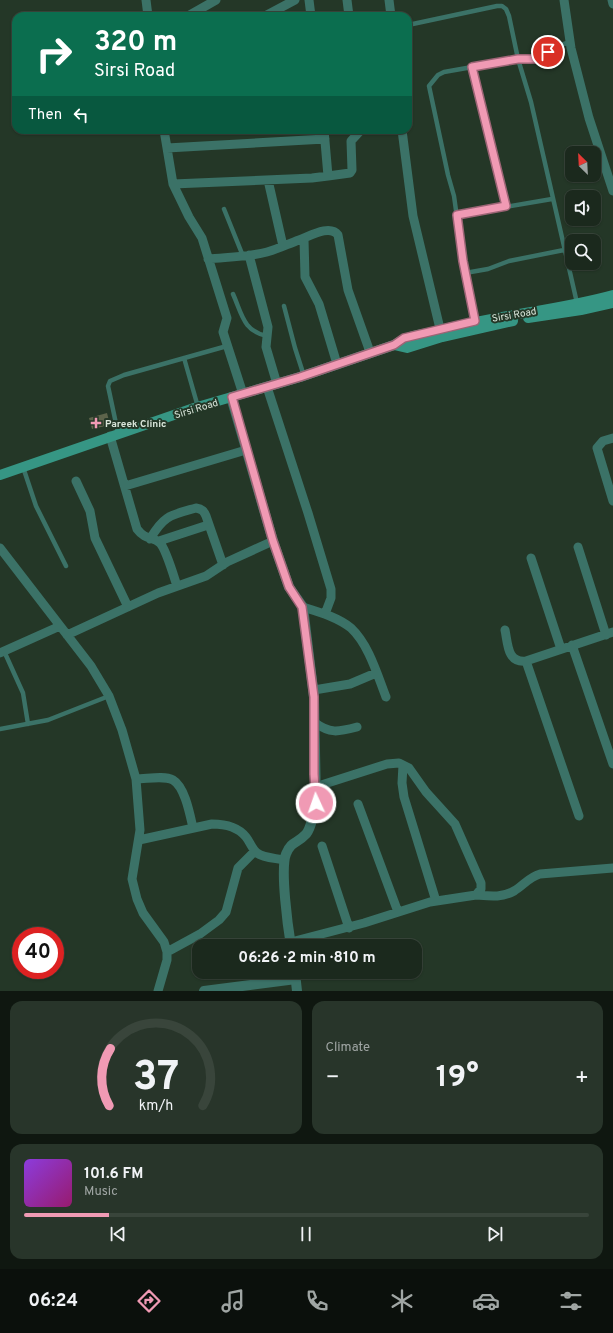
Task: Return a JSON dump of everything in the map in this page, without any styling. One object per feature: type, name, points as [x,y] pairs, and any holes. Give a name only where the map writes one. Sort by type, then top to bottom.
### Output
[{"type":"main road","name":"Sirsi Road","points":[[0,475],[114,434],[198,406],[304,376],[370,352],[394,345],[407,348],[441,333],[475,321],[613,295]]},
{"type":"main road","name":"Sirsi Road","points":[[441,333],[613,304]]},
{"type":"street","points":[[146,0],[148,12]]},
{"type":"street","points":[[195,12],[216,0]]},
{"type":"street","points":[[274,12],[295,0]]},
{"type":"street","points":[[309,0],[310,12]]},
{"type":"street","points":[[347,0],[348,12]]},
{"type":"street","points":[[389,0],[390,12]]},
{"type":"street","points":[[564,0],[570,42],[588,118],[613,191]]},
{"type":"street","points":[[612,0],[613,4]]},
{"type":"street","points":[[165,134],[173,184],[189,217],[202,238],[227,318],[223,332],[243,394]]},
{"type":"street","points":[[173,184],[268,180],[350,173],[352,170],[351,141],[357,134]]},
{"type":"street","points":[[403,134],[413,216],[441,333]]},
{"type":"street","points":[[168,148],[324,135],[328,176]]},
{"type":"street","points":[[268,180],[283,246]]},
{"type":"street","points":[[208,259],[246,256],[268,252],[304,238],[332,230],[338,235],[348,290],[370,352]]},
{"type":"street","points":[[304,238],[305,277],[319,304],[337,364]]},
{"type":"street","points":[[246,256],[268,327],[268,336],[265,342],[277,384]]},
{"type":"street","points":[[267,387],[306,506],[331,589],[331,598],[325,614]]},
{"type":"street","points":[[232,397],[273,541],[289,587],[302,607],[314,690],[316,803],[306,835],[292,844],[284,860],[284,877],[290,939]]},
{"type":"street","points":[[114,434],[136,529],[142,536],[154,540],[163,547],[177,586]]},
{"type":"street","points":[[613,438],[603,441],[597,448],[613,501]]},
{"type":"street","points":[[125,486],[246,450]]},
{"type":"street","points":[[76,481],[90,511],[97,543],[128,607]]},
{"type":"street","points":[[154,540],[157,526],[169,516],[200,508],[204,511],[224,565]]},
{"type":"street","points":[[154,540],[208,525]]},
{"type":"street","points":[[67,635],[177,586],[206,576],[224,565],[273,541]]},
{"type":"street","points":[[505,630],[510,654],[514,660],[518,662],[526,661],[609,633],[578,547]]},
{"type":"street","points":[[0,548],[91,666],[109,696],[122,730],[136,779],[140,830],[132,870],[132,880],[143,913],[164,942],[167,952],[167,960],[158,991]]},
{"type":"street","points":[[531,558],[562,649]]},
{"type":"street","points":[[302,607],[325,614],[341,622],[357,635],[365,647],[386,697]]},
{"type":"street","points":[[2,652],[60,626]]},
{"type":"street","points":[[572,646],[613,764]]},
{"type":"street","points":[[526,661],[579,816]]},
{"type":"street","points":[[314,690],[350,684],[376,673]]},
{"type":"street","points":[[314,722],[328,731],[342,731],[357,727]]},
{"type":"street","points":[[315,787],[387,764],[399,763],[409,768],[426,792],[455,824],[481,883],[481,889],[476,895]]},
{"type":"street","points":[[403,765],[402,783],[404,796],[436,901]]},
{"type":"street","points":[[136,779],[164,778],[173,780],[183,792],[193,828]]},
{"type":"street","points":[[358,804],[398,912]]},
{"type":"street","points":[[139,840],[212,824],[222,824],[232,827],[245,836],[255,851],[262,856],[284,860]]},
{"type":"street","points":[[322,846],[349,928]]},
{"type":"street","points":[[167,952],[200,934],[219,920],[226,912],[238,868],[255,851]]},
{"type":"street","points":[[309,939],[436,901],[476,895],[495,896],[507,894],[514,891],[533,876],[540,874],[613,868]]},
{"type":"street","points":[[204,991],[272,979]]},
{"type":"street","points":[[296,979],[297,991]]},
{"type":"lane","points":[[412,24],[502,6],[506,9],[509,16],[518,59],[531,102],[577,303]]},
{"type":"lane","points":[[475,321],[465,273],[454,196],[429,86],[438,75],[444,72],[518,59],[535,59],[561,45],[570,42]]},
{"type":"lane","points":[[472,67],[506,206]]},
{"type":"lane","points":[[457,215],[552,199]]},
{"type":"lane","points":[[224,209],[246,256]]},
{"type":"lane","points":[[465,273],[488,268],[509,261],[564,250]]},
{"type":"lane","points":[[233,294],[246,324],[254,332],[268,336]]},
{"type":"lane","points":[[284,306],[304,376]]},
{"type":"lane","points":[[114,434],[108,386],[110,382],[124,375],[228,346]]},
{"type":"lane","points":[[184,358],[198,406]]},
{"type":"lane","points":[[23,467],[36,506],[66,566]]},
{"type":"lane","points":[[2,652],[23,693],[28,724]]},
{"type":"lane","points":[[0,729],[53,718],[109,696]]},
{"type":"building","points":[[107,413],[110,425],[92,429],[89,418]]},
{"type":"place","name":"Pareek Clinic","points":[[96,423]]},
{"type":"route","points":[[316,803],[314,774],[314,697],[306,626],[302,607],[289,587],[273,541],[232,397],[304,376],[394,345],[404,338],[475,321],[463,261],[457,215],[506,206],[472,67],[518,59],[535,59],[548,52]]}]
